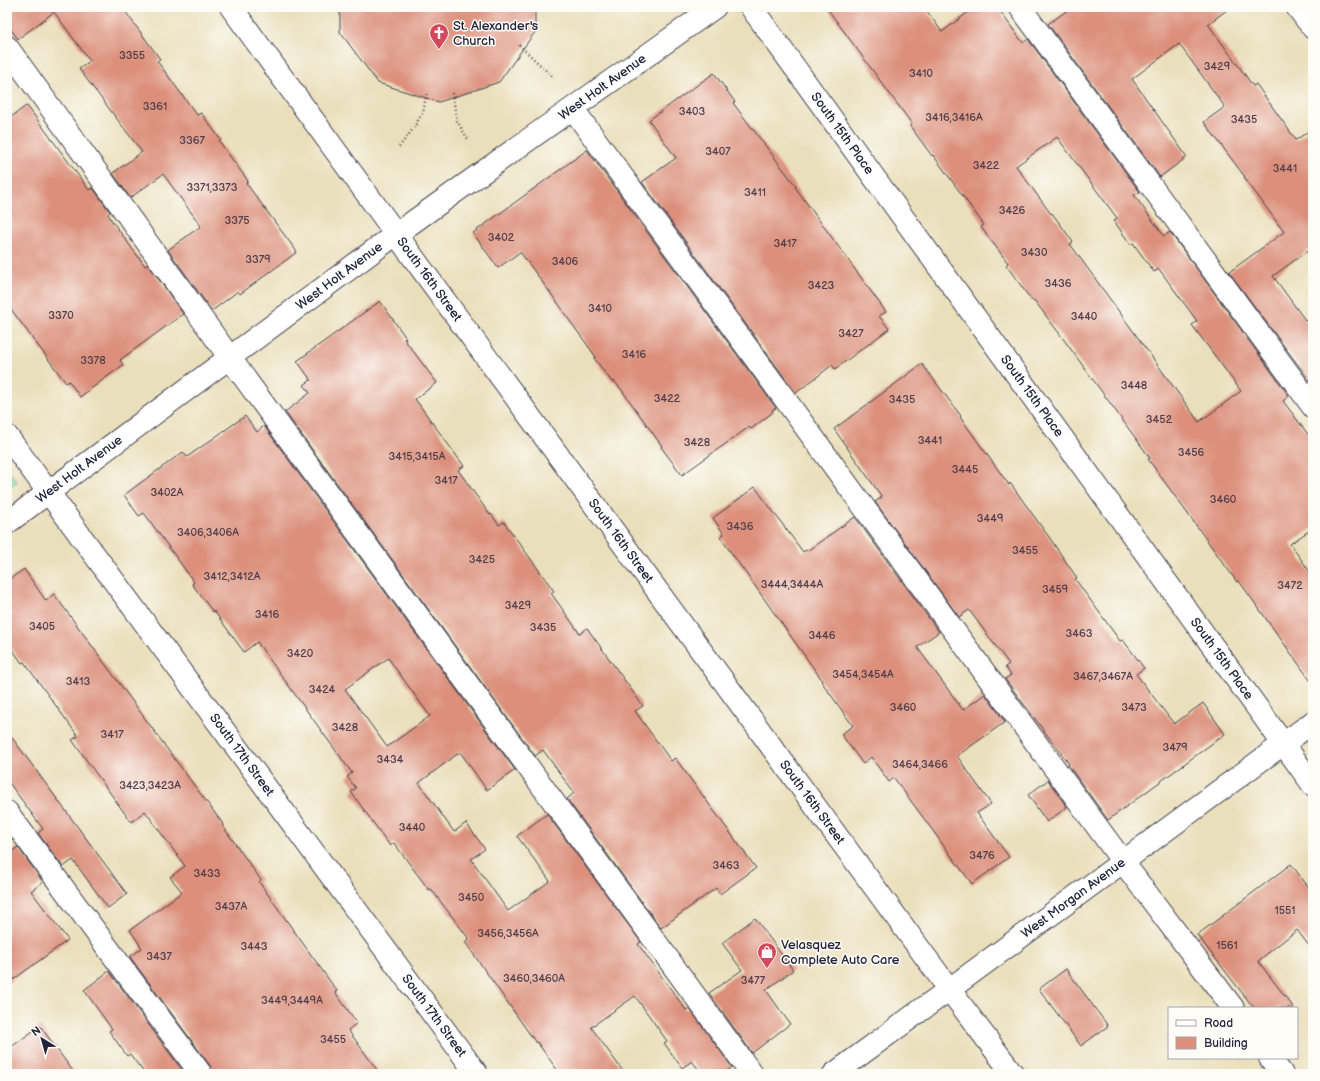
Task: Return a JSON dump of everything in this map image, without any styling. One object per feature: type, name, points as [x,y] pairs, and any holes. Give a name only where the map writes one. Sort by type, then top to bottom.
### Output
[{"type":"street","name":"South 16th Street","points":[[231,7],[949,989],[1013,1074]]},
{"type":"street","name":"West Holt Avenue","points":[[7,523],[396,234],[715,7]]},
{"type":"street","name":"South 15th Place","points":[[751,7],[1313,785]]},
{"type":"street","points":[[1020,7],[1313,407]]},
{"type":"street","points":[[1297,7],[1313,28]]},
{"type":"street","points":[[7,47],[230,358],[752,1074]]},
{"type":"street","points":[[573,109],[1123,862],[1232,1007]]},
{"type":"street","name":"South 17th Street","points":[[7,436],[477,1074]]},
{"type":"street","name":"West Morgan Avenue","points":[[834,1074],[1313,722]]},
{"type":"street","points":[[7,812],[201,1074]]},
{"type":"street","points":[[1271,1059],[1282,1074]]},
{"type":"path","points":[[519,45],[554,78]]},
{"type":"path","points":[[399,147],[413,129],[422,112],[427,92]]},
{"type":"path","points":[[452,93],[457,121],[469,141]]},
{"type":"green space","points":[[7,468],[17,482],[7,489]]},
{"type":"building","points":[[7,7],[122,7],[160,59],[157,61],[197,115],[201,113],[221,140],[219,141],[248,181],[246,183],[297,252],[240,294],[238,291],[212,311],[168,250],[201,226],[163,174],[130,198],[113,173],[142,152],[79,69],[90,61],[54,12],[18,39],[7,24]]},
{"type":"building","name":"St. Alexander's Church","points":[[340,7],[535,7],[535,32],[499,82],[439,102],[378,83],[340,32]]},
{"type":"building","points":[[826,7],[924,7],[942,32],[975,7],[997,7],[1023,43],[1028,39],[1140,192],[1134,195],[1164,236],[1170,232],[1289,396],[1283,401],[1313,441],[1313,528],[1290,544],[1313,576],[1313,684],[1239,581],[1237,582],[1148,459],[1150,458],[1059,333],[1034,300],[1032,301],[1006,265],[1008,263],[981,227],[984,225],[910,126],[912,124]],"holes":[[[1057,137],[1117,218],[1114,221],[1131,245],[1133,243],[1154,272],[1159,269],[1197,321],[1192,325],[1241,391],[1199,422],[1070,244],[1073,242],[1016,166]]]},
{"type":"building","points":[[1072,7],[1231,7],[1208,24],[1253,86],[1256,84],[1296,140],[1313,128],[1313,247],[1273,276],[1313,331],[1313,379],[1310,381],[1229,272],[1284,232],[1204,122],[1225,107],[1179,44],[1132,79],[1187,157],[1160,177],[1048,24]]},
{"type":"building","points":[[714,73],[735,102],[733,103],[796,186],[795,187],[886,312],[879,316],[889,329],[835,369],[832,365],[796,393],[642,182],[676,158],[649,120]]},
{"type":"building","points":[[26,106],[89,190],[93,188],[110,212],[108,214],[112,221],[145,266],[148,264],[183,314],[120,360],[123,365],[80,397],[69,381],[66,383],[7,304],[7,120]]},
{"type":"building","points":[[587,150],[776,408],[751,429],[749,427],[682,475],[621,389],[614,381],[612,382],[594,358],[596,357],[520,252],[498,268],[473,233]]},
{"type":"building","points":[[380,301],[406,338],[404,339],[437,383],[415,399],[464,466],[458,470],[490,515],[491,514],[499,525],[504,522],[554,591],[551,593],[580,634],[587,628],[643,706],[635,711],[671,761],[675,758],[756,868],[720,894],[716,888],[661,928],[567,799],[574,793],[543,750],[535,756],[285,412],[310,393],[304,385],[311,380],[297,361]]},
{"type":"building","points":[[922,364],[961,416],[960,417],[1009,485],[1010,483],[1049,537],[1077,578],[1075,579],[1120,641],[1123,640],[1144,668],[1136,674],[1174,724],[1203,703],[1225,734],[1108,820],[1068,765],[1069,764],[1005,679],[1011,675],[1005,667],[1009,664],[969,610],[959,617],[875,502],[882,497],[834,429]]},
{"type":"building","points":[[245,416],[257,432],[264,426],[515,770],[487,790],[460,752],[419,783],[454,832],[466,823],[485,849],[471,859],[508,911],[550,881],[517,836],[547,814],[641,942],[638,944],[656,969],[686,1010],[689,1008],[732,1067],[723,1074],[702,1074],[692,1061],[682,1068],[664,1043],[667,1041],[635,996],[591,1027],[625,1074],[560,1074],[537,1042],[536,1043],[465,942],[469,939],[431,889],[429,890],[394,843],[390,846],[351,792],[356,788],[347,777],[352,773],[257,642],[244,652],[192,584],[194,582],[144,513],[139,516],[124,495],[183,452],[187,457]],"holes":[[[388,658],[430,716],[387,747],[345,689]]]},
{"type":"building","points":[[755,487],[803,552],[806,550],[807,551],[855,517],[939,632],[917,647],[963,710],[985,694],[1005,722],[957,756],[991,804],[977,813],[1009,857],[972,884],[894,778],[889,782],[871,757],[863,764],[841,734],[853,726],[720,537],[724,534],[713,518]]},
{"type":"building","points":[[24,569],[46,601],[54,594],[223,824],[222,825],[261,880],[259,882],[337,991],[335,992],[357,1023],[348,1030],[380,1074],[213,1074],[211,1067],[130,957],[142,948],[130,930],[182,892],[170,877],[185,866],[145,811],[131,822],[72,740],[78,736],[24,662],[22,663],[7,642],[7,581]]},
{"type":"building","points":[[7,731],[127,894],[108,908],[73,860],[63,867],[38,833],[43,829],[7,780]]},
{"type":"building","points":[[1048,780],[1067,807],[1047,822],[1028,795]]},
{"type":"building","points":[[18,847],[43,882],[31,891],[68,940],[7,984],[7,855]]},
{"type":"building","points":[[1291,864],[1313,893],[1313,951],[1297,930],[1258,961],[1293,1007],[1253,1007],[1197,935]]},
{"type":"building","points":[[755,918],[793,970],[766,990],[790,1024],[752,1053],[709,993],[742,970],[722,943]]},
{"type":"building","points":[[1066,969],[1108,1026],[1081,1046],[1039,989]]},
{"type":"building","points":[[109,971],[185,1074],[145,1074],[130,1054],[127,1056],[109,1031],[112,1029],[84,990]]},
{"type":"building","points":[[40,1026],[75,1074],[7,1074],[7,1050]]},
{"type":"place","name":"St. Alexander's Church","points":[[439,50]]},
{"type":"place","name":"Velasquez Complete Auto Care","points":[[767,969]]}]
